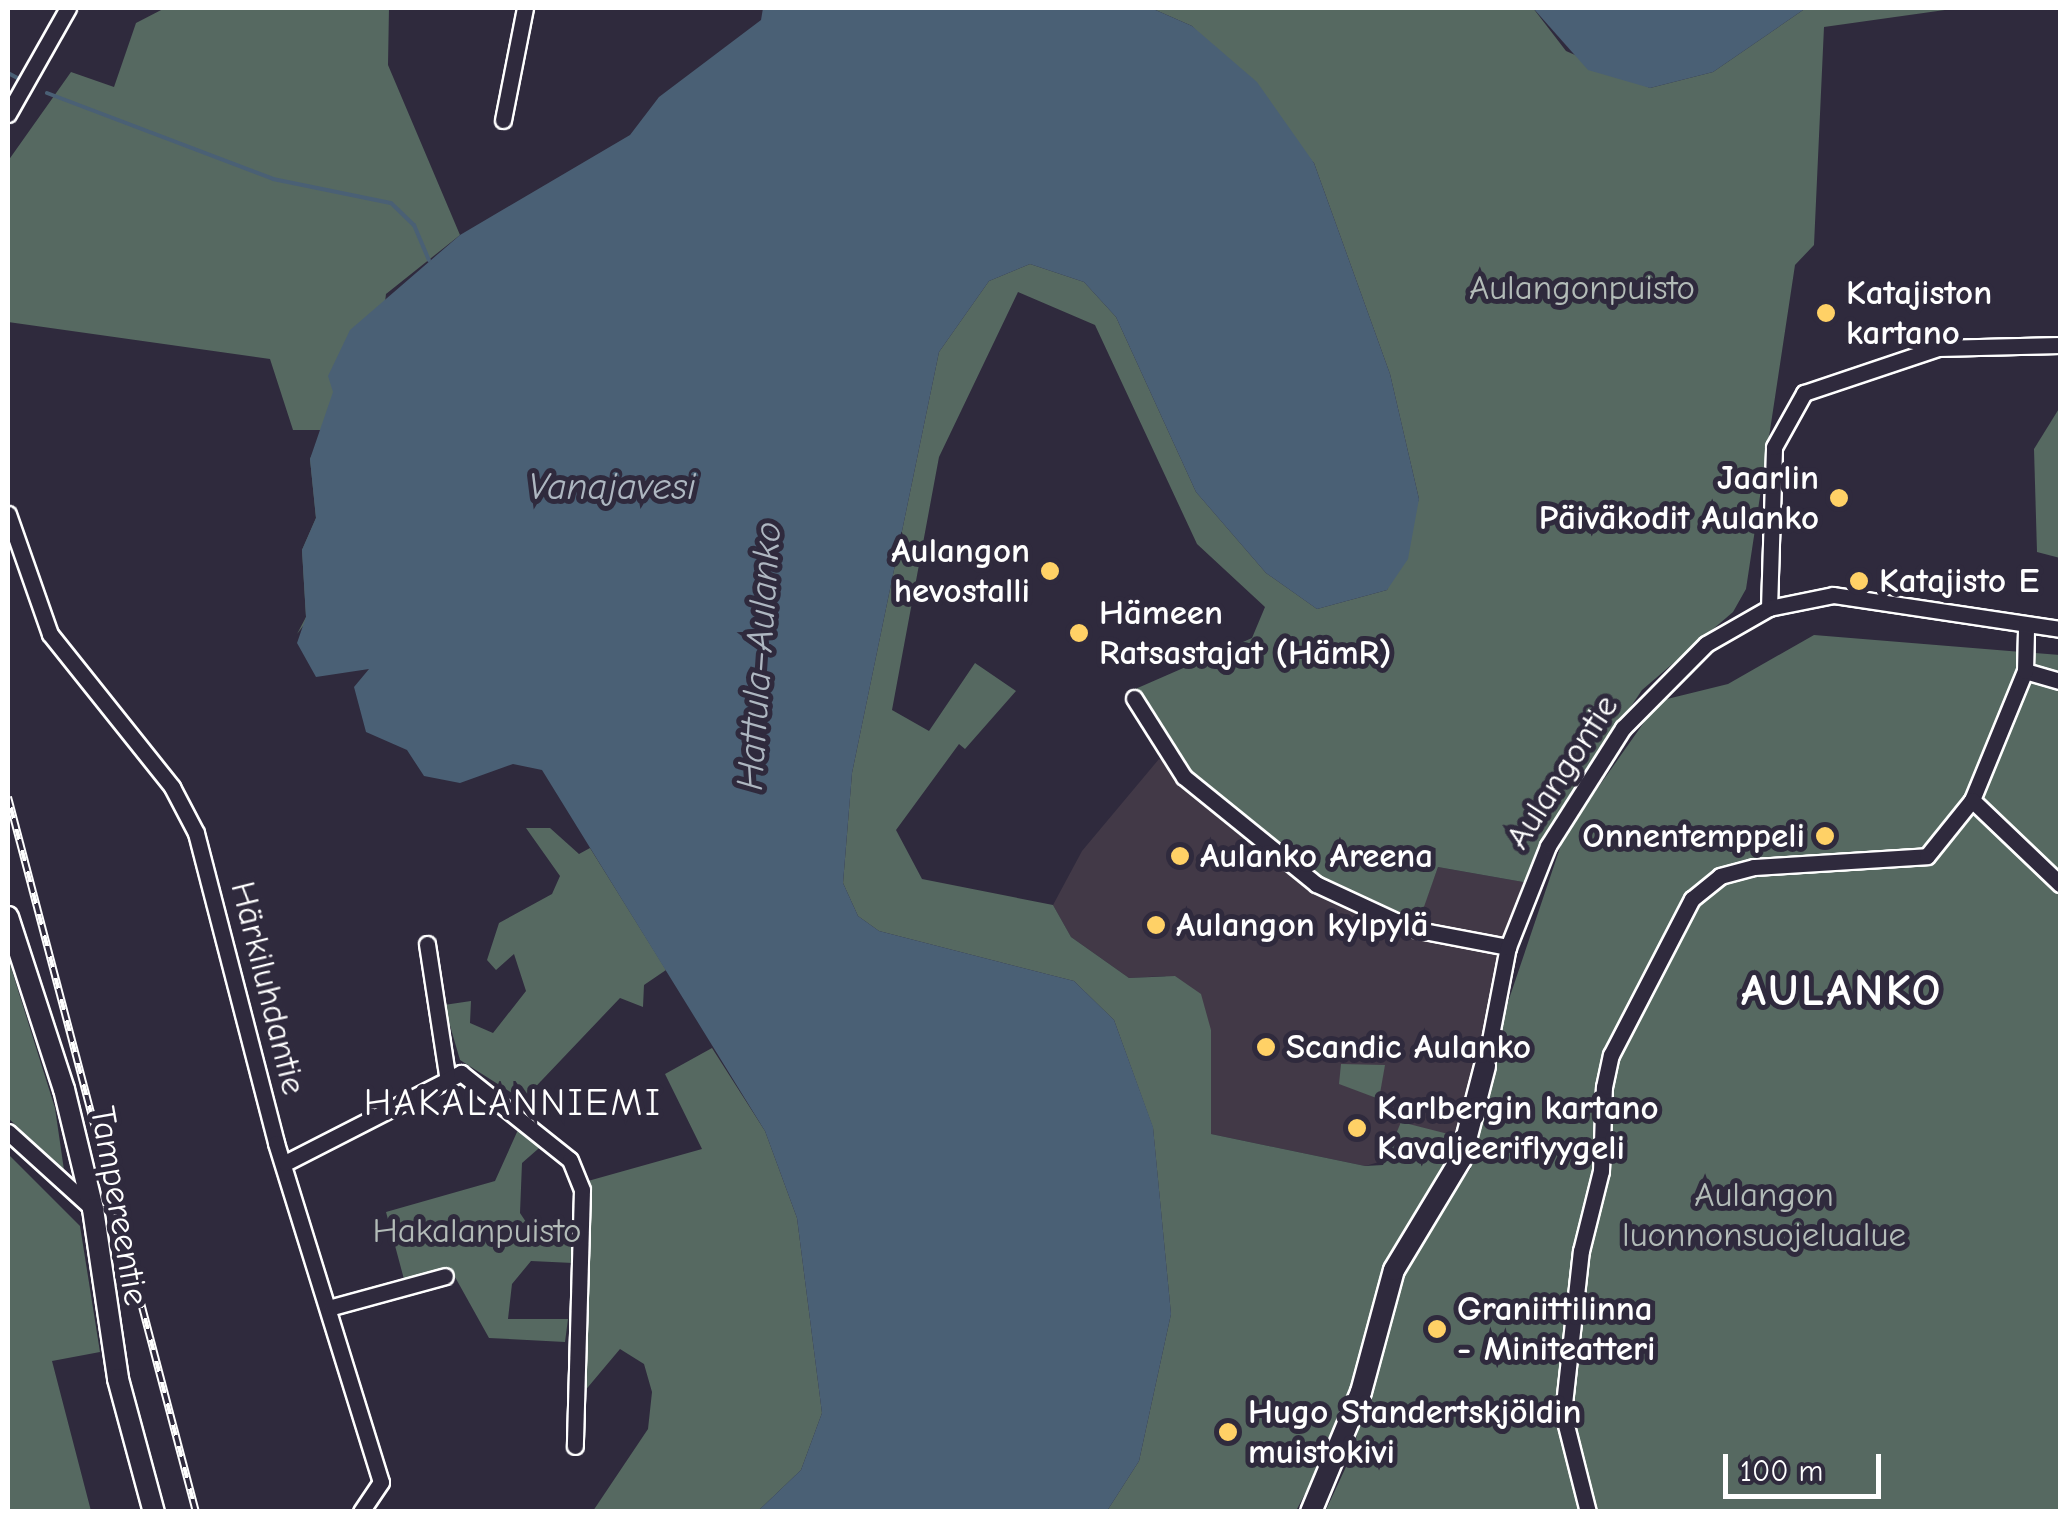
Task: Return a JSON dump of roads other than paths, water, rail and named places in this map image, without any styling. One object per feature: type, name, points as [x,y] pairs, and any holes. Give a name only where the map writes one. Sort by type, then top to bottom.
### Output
[{"type":"main road","name":"Tampereentie","points":[[8,916],[94,1209],[118,1378],[154,1512]]},
{"type":"main road","name":"Aulangontie","points":[[1311,1512],[1362,1392],[1391,1276],[1462,1160],[1485,1066]]},
{"type":"street","points":[[8,114],[68,8]]},
{"type":"street","points":[[503,120],[525,8]]},
{"type":"street","points":[[1769,608],[1774,447],[1804,393],[1938,348],[2060,346]]},
{"type":"street","name":"Härkiluhdantie","points":[[8,514],[50,634],[189,817],[285,1162],[332,1307],[381,1482],[361,1512]]},
{"type":"street","name":"Aulangontie","points":[[1485,1066],[1508,946],[1548,846],[1623,728],[1706,644],[1769,608],[1876,597],[2026,629],[2056,626]]},
{"type":"street","points":[[1588,1512],[1563,1413],[1581,1251],[1601,1171],[1604,1088],[1671,930],[1720,876],[1927,856],[1972,800],[2026,667],[2026,629]]},
{"type":"street","points":[[2026,667],[2060,682]]},
{"type":"street","points":[[1134,698],[1184,777],[1316,884],[1413,928],[1508,946]]},
{"type":"street","points":[[1972,800],[2060,884]]},
{"type":"street","points":[[427,944],[447,1074]]},
{"type":"street","points":[[285,1162],[447,1074],[479,1079],[577,1175],[575,1446]]},
{"type":"street","points":[[8,1132],[94,1209]]},
{"type":"street","points":[[332,1307],[444,1276]]},
{"type":"water","name":"Vanajavesi","points":[[763,8],[1151,8],[1192,26],[1257,82],[1314,163],[1390,374],[1419,499],[1408,559],[1387,590],[1317,609],[1266,573],[1196,492],[1116,317],[1084,282],[1030,264],[989,281],[939,352],[852,773],[843,883],[858,916],[879,931],[1074,981],[1114,1020],[1153,1127],[1171,1314],[1139,1461],[1107,1511],[758,1511],[801,1470],[822,1413],[797,1218],[765,1131],[542,770],[513,764],[460,783],[424,776],[407,750],[366,732],[354,687],[369,669],[316,677],[297,643],[306,617],[302,550],[316,518],[310,459],[333,392],[328,376],[350,330],[460,235],[630,135],[659,97],[761,20]]},
{"type":"water","points":[[1533,8],[1806,8],[1713,72],[1650,88],[1588,70]]},
{"type":"waterway","points":[[8,73],[21,80]]},
{"type":"waterway","points":[[47,93],[273,179],[391,203],[414,225],[429,260]]},
{"type":"railway","points":[[8,797],[196,1512]]},
{"type":"place","name":"Katajiston kartano","points":[[1826,313]]},
{"type":"place","name":"Jaarlin Päiväkodit Aulanko","points":[[1839,498]]},
{"type":"place","name":"Aulangon hevostalli","points":[[1050,571]]},
{"type":"place","name":"Katajisto E","points":[[1859,581]]},
{"type":"place","name":"Hämeen Ratsastajat (HämR)","points":[[1079,633]]},
{"type":"place","name":"Onnentemppeli","points":[[1825,836]]},
{"type":"place","name":"Aulanko Areena","points":[[1180,856]]},
{"type":"place","name":"Aulangon kylpylä","points":[[1156,925]]},
{"type":"place","name":"Scandic Aulanko","points":[[1266,1047]]},
{"type":"place","name":"Karlbergin kartano Kavaljeeriflyygeli","points":[[1357,1128]]},
{"type":"place","name":"Graniittilinna - Miniteatteri","points":[[1437,1329]]},
{"type":"place","name":"Hugo Standertskjöldin muistokivi","points":[[1228,1432]]},
{"type":"district","name":"AULANKO","points":[[1842,991]]},
{"type":"district","name":"HAKALANNIEMI","points":[[513,1104]]},
{"type":"park label","name":"Aulangonpuisto","points":[[1582,288]]},
{"type":"park label","name":"Aulangon luonnonsuojelualue","points":[[1764,1215]]},
{"type":"park label","name":"Hakalanpuisto","points":[[477,1231]]},
{"type":"water label","name":"Hattula–Aulanko","points":[[760,656]]}]
